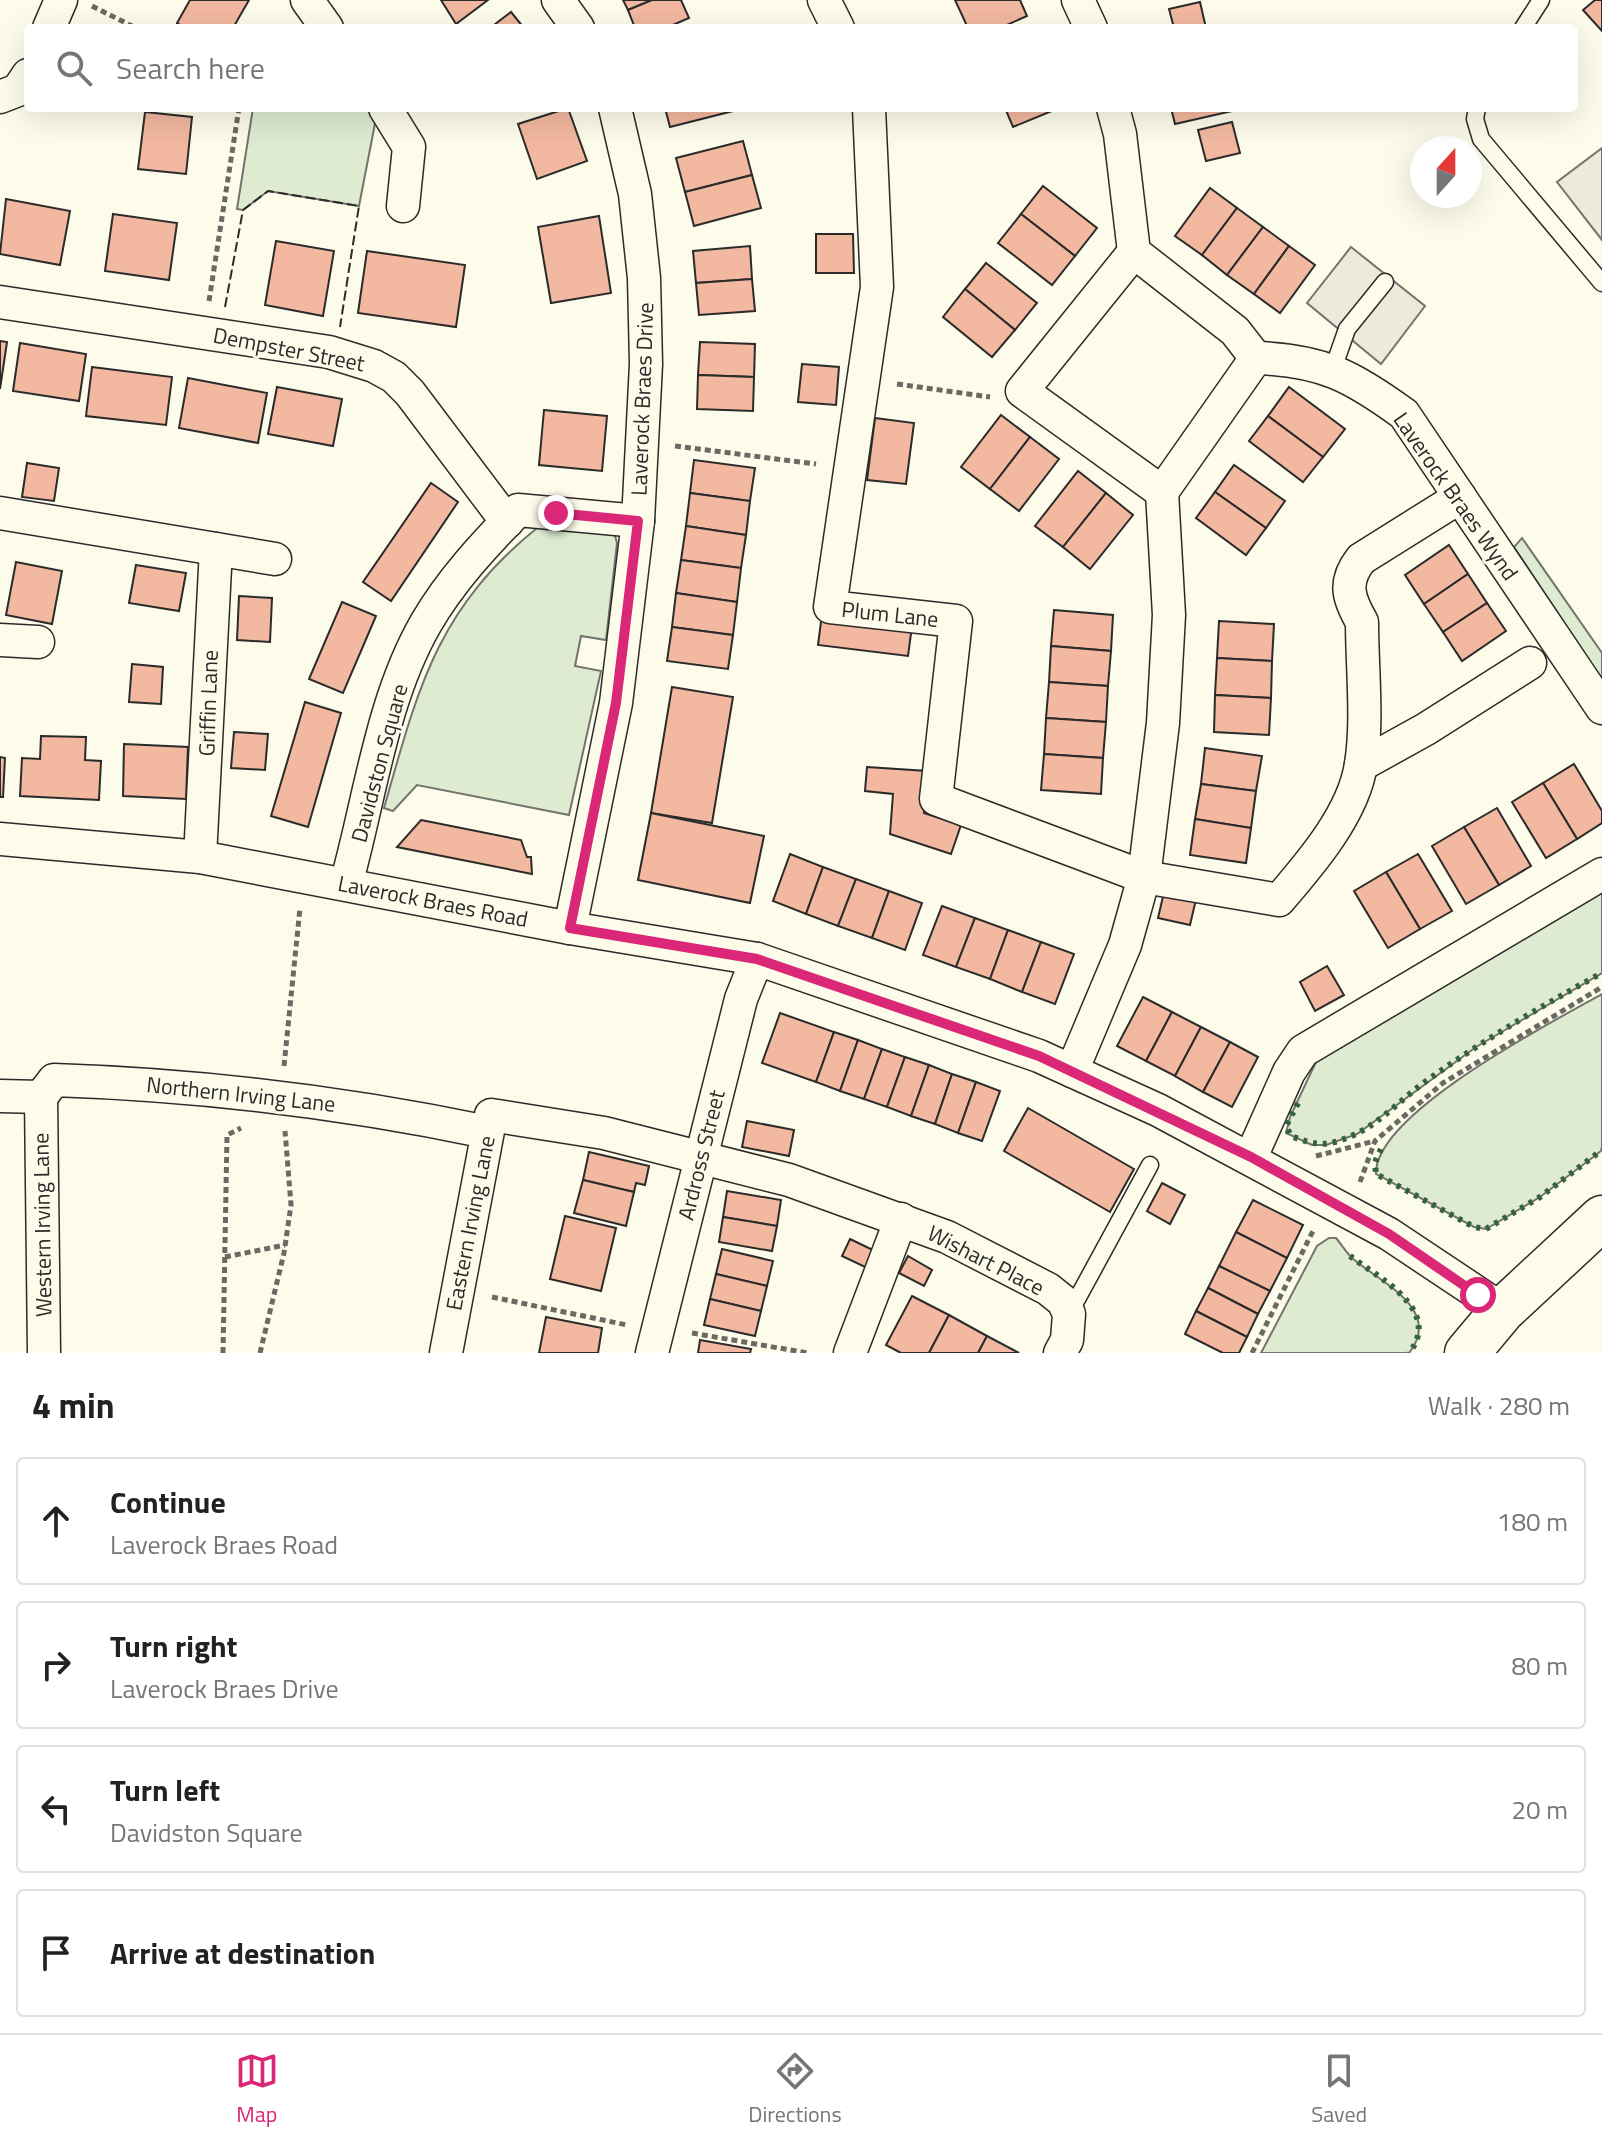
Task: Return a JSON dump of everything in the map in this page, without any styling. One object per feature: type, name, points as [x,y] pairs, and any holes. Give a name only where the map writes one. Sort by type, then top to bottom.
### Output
[{"type":"street","points":[[51,24],[61,0]]},
{"type":"street","points":[[307,0],[324,24]]},
{"type":"street","points":[[558,0],[575,24]]},
{"type":"street","points":[[824,0],[836,24]]},
{"type":"street","points":[[1078,0],[1089,24]]},
{"type":"street","points":[[0,97],[18,90],[24,81]]},
{"type":"street","points":[[387,112],[409,147],[403,206]]},
{"type":"street","name":"Laverock Braes Drive","points":[[570,928],[616,703],[638,521],[646,364],[644,278],[635,194],[616,112]]},
{"type":"street","name":"Plum Lane","points":[[869,112],[877,287],[830,607],[956,621],[936,799],[1144,877]]},
{"type":"street","points":[[1072,1071],[1125,945],[1144,877],[1163,723],[1169,615],[1162,492],[1256,358],[1235,331],[1134,252],[1120,134],[1114,112]]},
{"type":"street","points":[[1134,252],[1022,391],[1162,492]]},
{"type":"street","name":"Dempster Street","points":[[0,302],[329,352],[374,366],[394,377],[410,393],[507,522]]},
{"type":"street","name":"Laverock Braes Wynd","points":[[1256,358],[1296,359],[1333,369],[1361,383],[1404,414],[1602,708]]},
{"type":"street","points":[[1144,877],[1279,900],[1304,871],[1348,804],[1361,765],[1362,622],[1352,604],[1347,585],[1352,571],[1361,559],[1460,497]]},
{"type":"street","name":"Davidston Square","points":[[346,884],[396,695],[425,624],[473,556],[518,510],[638,521]]},
{"type":"street","points":[[0,513],[275,559]]},
{"type":"street","name":"Griffin Lane","points":[[200,857],[216,549]]},
{"type":"street","points":[[0,640],[38,642]]},
{"type":"street","points":[[1361,765],[1426,729],[1530,663]]},
{"type":"street","name":"Laverock Braes Road","points":[[0,839],[200,857],[570,928],[757,959],[1072,1071],[1262,1164],[1389,1234],[1503,1310]]},
{"type":"street","points":[[1262,1164],[1289,1072],[1303,1051],[1602,874]]},
{"type":"street","name":"Ardross Street","points":[[652,1353],[741,999],[757,959]]},
{"type":"street","name":"Northern Irving Lane","points":[[0,1096],[41,1097],[54,1080],[191,1087],[381,1110],[487,1132]]},
{"type":"street","name":"Western Irving Lane","points":[[41,1097],[44,1353]]},
{"type":"street","name":"Eastern Irving Lane","points":[[446,1353],[491,1115],[604,1133],[699,1158]]},
{"type":"street","name":"Wishart Place","points":[[699,1158],[789,1180],[947,1237],[1048,1289],[1063,1301],[1069,1314]]},
{"type":"street","points":[[1467,1353],[1503,1310],[1602,1218]]},
{"type":"street","name":"Wishart Place","points":[[850,1353],[901,1219]]},
{"type":"street","points":[[1060,1353],[1067,1340],[1069,1314]]},
{"type":"lane","points":[[1526,24],[1541,0]]},
{"type":"lane","points":[[1476,112],[1475,119],[1481,139],[1602,283]]},
{"type":"lane","points":[[1333,369],[1347,329],[1385,282]]},
{"type":"lane","points":[[1069,1314],[1150,1165]]},
{"type":"path","points":[[80,0],[128,24]]},
{"type":"path","points":[[204,332],[238,112]]},
{"type":"path","points":[[863,379],[996,398],[1022,391]]},
{"type":"path","points":[[641,441],[849,468]]},
{"type":"path","points":[[1252,1353],[1375,1141],[1443,1083],[1602,987]]},
{"type":"path","points":[[223,1353],[227,1135],[252,1123]]},
{"type":"path","points":[[1262,1164],[1375,1141]]},
{"type":"path","points":[[225,1257],[285,1245]]},
{"type":"green space","points":[[252,112],[377,112],[359,206],[268,191],[243,210],[237,209]]},
{"type":"green space","points":[[537,528],[614,532],[617,543],[606,640],[581,636],[575,666],[601,671],[569,815],[417,785],[393,811],[384,808],[421,689],[453,621],[503,559]]},
{"type":"green space","points":[[1522,538],[1602,653],[1602,680],[1514,547]]},
{"type":"green space","points":[[1602,892],[1602,973],[1476,1047],[1357,1134],[1326,1145],[1312,1145],[1286,1133],[1290,1117],[1316,1062]]},
{"type":"green space","points":[[1602,994],[1602,1150],[1596,1155],[1540,1197],[1486,1229],[1474,1227],[1376,1174],[1383,1150],[1403,1124],[1433,1098],[1508,1047]]},
{"type":"green space","points":[[1329,1238],[1336,1238],[1352,1258],[1391,1287],[1413,1310],[1419,1323],[1418,1337],[1409,1353],[1261,1353],[1317,1246]]},
{"type":"shaded area","points":[[1602,148],[1602,240],[1557,182]]},
{"type":"shaded area","points":[[1351,247],[1425,306],[1381,364],[1307,303]]},
{"type":"building","points":[[190,0],[249,0],[235,24],[177,23]]},
{"type":"building","points":[[441,0],[488,0],[456,24]]},
{"type":"building","points":[[623,0],[652,0],[628,10]]},
{"type":"building","points":[[652,0],[681,0],[689,18],[675,24],[633,24],[628,10]]},
{"type":"building","points":[[955,0],[1020,0],[1027,16],[1009,24],[966,24]]},
{"type":"building","points":[[1595,0],[1602,0],[1602,31],[1583,10]]},
{"type":"building","points":[[1200,2],[1205,24],[1173,24],[1169,9]]},
{"type":"building","points":[[511,12],[521,24],[495,24]]},
{"type":"building","points":[[145,112],[192,117],[186,174],[138,169]]},
{"type":"building","points":[[556,112],[569,112],[587,161],[537,179],[518,124]]},
{"type":"building","points":[[666,112],[729,112],[670,127]]},
{"type":"building","points":[[1007,112],[1049,112],[1013,127]]},
{"type":"building","points":[[1172,112],[1228,112],[1175,124]]},
{"type":"building","points":[[1232,122],[1240,153],[1206,161],[1198,130]]},
{"type":"building","points":[[743,141],[752,175],[685,192],[676,158]]},
{"type":"building","points":[[752,175],[761,208],[694,226],[685,192]]},
{"type":"building","points":[[1043,186],[1097,228],[1075,256],[1021,214]]},
{"type":"building","points":[[1210,188],[1237,208],[1202,255],[1175,236]]},
{"type":"building","points":[[6,199],[70,211],[60,265],[0,254]]},
{"type":"building","points":[[1237,208],[1263,227],[1227,275],[1202,255]]},
{"type":"building","points":[[113,214],[177,223],[169,280],[105,271]]},
{"type":"building","points":[[1021,214],[1075,256],[1052,285],[998,243]]},
{"type":"building","points":[[599,216],[611,293],[551,303],[538,227]]},
{"type":"building","points":[[1263,227],[1289,246],[1254,294],[1227,275]]},
{"type":"building","points":[[816,234],[853,234],[854,273],[816,273]]},
{"type":"building","points":[[276,241],[334,251],[323,316],[265,305]]},
{"type":"building","points":[[750,246],[752,279],[696,283],[693,251]]},
{"type":"building","points":[[1289,246],[1315,265],[1280,313],[1254,294]]},
{"type":"building","points":[[367,251],[465,265],[456,327],[358,313]]},
{"type":"building","points":[[986,263],[1037,303],[1015,330],[965,289]]},
{"type":"building","points":[[752,279],[755,311],[699,315],[696,283]]},
{"type":"building","points":[[965,289],[1015,330],[992,357],[943,317]]},
{"type":"building","points":[[0,341],[7,342],[0,389]]},
{"type":"building","points":[[700,342],[755,344],[754,377],[698,375]]},
{"type":"building","points":[[20,343],[86,354],[79,401],[13,391]]},
{"type":"building","points":[[802,364],[839,367],[836,405],[798,402]]},
{"type":"building","points":[[92,367],[172,377],[166,425],[86,416]]},
{"type":"building","points":[[698,375],[754,377],[753,411],[697,409]]},
{"type":"building","points":[[188,378],[267,393],[258,443],[179,428]]},
{"type":"building","points":[[277,387],[342,399],[333,446],[268,434]]},
{"type":"building","points":[[1289,387],[1345,429],[1323,457],[1268,416]]},
{"type":"building","points":[[544,410],[607,416],[602,471],[539,465]]},
{"type":"building","points":[[1001,415],[1030,437],[990,489],[961,467]]},
{"type":"building","points":[[1268,416],[1323,457],[1303,482],[1249,441]]},
{"type":"building","points":[[875,418],[914,423],[906,484],[867,480]]},
{"type":"building","points":[[1030,437],[1059,459],[1019,511],[990,489]]},
{"type":"building","points":[[694,460],[755,468],[750,501],[690,493]]},
{"type":"building","points":[[27,463],[59,468],[54,501],[22,497]]},
{"type":"building","points":[[1234,465],[1285,501],[1266,528],[1215,492]]},
{"type":"building","points":[[1078,471],[1106,493],[1063,547],[1035,526]]},
{"type":"building","points":[[431,483],[458,502],[391,601],[363,582]]},
{"type":"building","points":[[1215,492],[1266,528],[1246,555],[1196,518]]},
{"type":"building","points":[[690,493],[750,501],[746,535],[686,526]]},
{"type":"building","points":[[1106,493],[1133,515],[1090,569],[1063,547]]},
{"type":"building","points":[[686,526],[746,535],[741,568],[681,560]]},
{"type":"building","points":[[1449,545],[1468,574],[1424,604],[1405,575]]},
{"type":"building","points":[[681,560],[741,568],[737,602],[676,593]]},
{"type":"building","points":[[16,562],[62,571],[52,624],[6,615]]},
{"type":"building","points":[[136,565],[186,573],[179,611],[129,603]]},
{"type":"building","points":[[1468,574],[1487,603],[1443,632],[1424,604]]},
{"type":"building","points":[[676,593],[737,602],[733,635],[672,627]]},
{"type":"building","points":[[239,596],[272,598],[270,642],[237,640]]},
{"type":"building","points":[[342,602],[376,616],[343,693],[309,679]]},
{"type":"building","points":[[1487,603],[1506,631],[1462,661],[1443,632]]},
{"type":"building","points":[[1054,610],[1113,615],[1111,651],[1051,646]]},
{"type":"building","points":[[822,614],[912,626],[908,656],[818,645]]},
{"type":"building","points":[[1219,621],[1274,624],[1272,661],[1217,658]]},
{"type":"building","points":[[672,627],[733,635],[728,669],[667,661]]},
{"type":"building","points":[[1051,646],[1111,651],[1108,686],[1049,682]]},
{"type":"building","points":[[1217,658],[1272,661],[1271,698],[1215,695]]},
{"type":"building","points":[[132,664],[163,667],[161,704],[129,702]]},
{"type":"building","points":[[1049,682],[1108,686],[1106,722],[1046,718]]},
{"type":"building","points":[[672,687],[733,697],[712,823],[651,813]]},
{"type":"building","points":[[1215,695],[1271,698],[1269,735],[1214,732]]},
{"type":"building","points":[[305,702],[341,713],[308,827],[271,816]]},
{"type":"building","points":[[1046,718],[1106,722],[1103,758],[1044,754]]},
{"type":"building","points":[[234,732],[268,734],[265,770],[231,768]]},
{"type":"building","points":[[41,736],[86,737],[85,760],[101,761],[99,800],[20,796],[22,758],[40,759]]},
{"type":"building","points":[[124,744],[188,747],[186,799],[123,796]]},
{"type":"building","points":[[1205,748],[1262,756],[1256,791],[1201,784]]},
{"type":"building","points":[[1044,754],[1103,758],[1101,794],[1041,790]]},
{"type":"building","points":[[0,757],[5,758],[3,797],[0,797]]},
{"type":"building","points":[[1574,764],[1602,811],[1602,823],[1577,839],[1543,783]]},
{"type":"building","points":[[867,767],[927,771],[924,813],[961,825],[951,854],[890,834],[893,794],[865,791]]},
{"type":"building","points":[[1543,783],[1577,839],[1546,858],[1512,802]]},
{"type":"building","points":[[1201,784],[1256,791],[1251,828],[1195,819]]},
{"type":"building","points":[[1497,808],[1531,866],[1499,885],[1464,827]]},
{"type":"building","points":[[651,813],[764,836],[750,903],[638,880]]},
{"type":"building","points":[[1195,819],[1251,828],[1246,863],[1190,855]]},
{"type":"building","points":[[421,820],[521,840],[527,857],[531,857],[532,874],[397,847]]},
{"type":"building","points":[[1464,827],[1499,885],[1466,904],[1432,846]]},
{"type":"building","points":[[790,854],[823,867],[806,914],[773,901]]},
{"type":"building","points":[[1418,854],[1452,911],[1420,929],[1386,872]]},
{"type":"building","points":[[823,867],[856,879],[838,926],[806,914]]},
{"type":"building","points":[[1386,872],[1420,929],[1388,948],[1354,891]]},
{"type":"building","points":[[856,879],[889,891],[872,938],[838,926]]},
{"type":"building","points":[[1165,888],[1197,895],[1190,925],[1158,918]]},
{"type":"building","points":[[889,891],[922,903],[905,950],[872,938]]},
{"type":"building","points":[[942,906],[975,918],[956,967],[923,955]]},
{"type":"building","points":[[975,918],[1008,930],[990,979],[956,967]]},
{"type":"building","points":[[1008,930],[1041,942],[1022,992],[990,979]]},
{"type":"building","points":[[1041,942],[1074,954],[1055,1004],[1022,992]]},
{"type":"building","points":[[1327,966],[1344,995],[1315,1011],[1300,982]]},
{"type":"building","points":[[1143,997],[1172,1012],[1146,1061],[1117,1046]]},
{"type":"building","points":[[1172,1012],[1201,1027],[1175,1076],[1146,1061]]},
{"type":"building","points":[[780,1013],[834,1032],[816,1082],[762,1063]]},
{"type":"building","points":[[1201,1027],[1230,1042],[1203,1092],[1175,1076]]},
{"type":"building","points":[[834,1032],[858,1040],[840,1091],[816,1082]]},
{"type":"building","points":[[858,1040],[882,1049],[864,1099],[840,1091]]},
{"type":"building","points":[[1230,1042],[1258,1057],[1232,1107],[1203,1092]]},
{"type":"building","points":[[882,1049],[905,1057],[887,1107],[864,1099]]},
{"type":"building","points":[[905,1057],[929,1065],[911,1116],[887,1107]]},
{"type":"building","points":[[929,1065],[952,1074],[935,1124],[911,1116]]},
{"type":"building","points":[[952,1074],[976,1082],[958,1133],[935,1124]]},
{"type":"building","points":[[976,1082],[1000,1091],[982,1141],[958,1133]]},
{"type":"building","points":[[1028,1108],[1134,1169],[1110,1212],[1004,1151]]},
{"type":"building","points":[[747,1121],[794,1130],[789,1156],[742,1147]]},
{"type":"building","points":[[589,1152],[649,1166],[645,1185],[636,1183],[634,1192],[583,1180]]},
{"type":"building","points":[[583,1180],[634,1192],[626,1226],[574,1213]]},
{"type":"building","points":[[1162,1183],[1185,1195],[1170,1224],[1147,1211]]},
{"type":"building","points":[[727,1191],[781,1200],[777,1226],[723,1217]]},
{"type":"building","points":[[1253,1200],[1303,1225],[1287,1258],[1236,1232]]},
{"type":"building","points":[[565,1216],[616,1228],[601,1291],[550,1279]]},
{"type":"building","points":[[723,1217],[777,1226],[772,1251],[719,1242]]},
{"type":"building","points":[[1236,1232],[1287,1258],[1270,1291],[1219,1266]]},
{"type":"building","points":[[850,1239],[875,1251],[867,1268],[842,1256]]},
{"type":"building","points":[[722,1249],[773,1261],[767,1286],[716,1274]]},
{"type":"building","points":[[908,1256],[932,1270],[924,1286],[899,1273]]},
{"type":"building","points":[[1219,1266],[1270,1291],[1258,1314],[1208,1288]]},
{"type":"building","points":[[716,1274],[767,1286],[761,1311],[710,1299]]},
{"type":"building","points":[[1208,1288],[1258,1314],[1247,1337],[1196,1311]]},
{"type":"building","points":[[912,1296],[949,1315],[929,1353],[901,1353],[886,1345]]},
{"type":"building","points":[[710,1299],[761,1311],[755,1336],[704,1325]]},
{"type":"building","points":[[1196,1311],[1247,1337],[1239,1353],[1223,1353],[1185,1334]]},
{"type":"building","points":[[949,1315],[987,1336],[978,1353],[929,1353]]},
{"type":"building","points":[[546,1317],[602,1328],[598,1353],[539,1353]]},
{"type":"building","points":[[987,1336],[1019,1353],[978,1353]]},
{"type":"building","points":[[700,1340],[751,1349],[750,1353],[698,1353]]},
{"type":"hedge","points":[[1298,1103],[1286,1126],[1291,1136],[1324,1144],[1356,1134],[1471,1050],[1602,973]]},
{"type":"hedge","points":[[1381,1149],[1375,1162],[1376,1174],[1474,1227],[1486,1229],[1540,1197],[1602,1150]]},
{"type":"hedge","points":[[1350,1256],[1390,1285],[1413,1309],[1418,1323],[1417,1337],[1409,1353]]},
{"type":"fence","points":[[225,307],[243,210],[268,191],[359,206],[340,327]]},
{"type":"route","points":[[556,513],[638,521],[616,703],[575,890],[570,928],[757,959],[1039,1056],[1158,1110],[1251,1157],[1389,1234],[1478,1295]]}]
